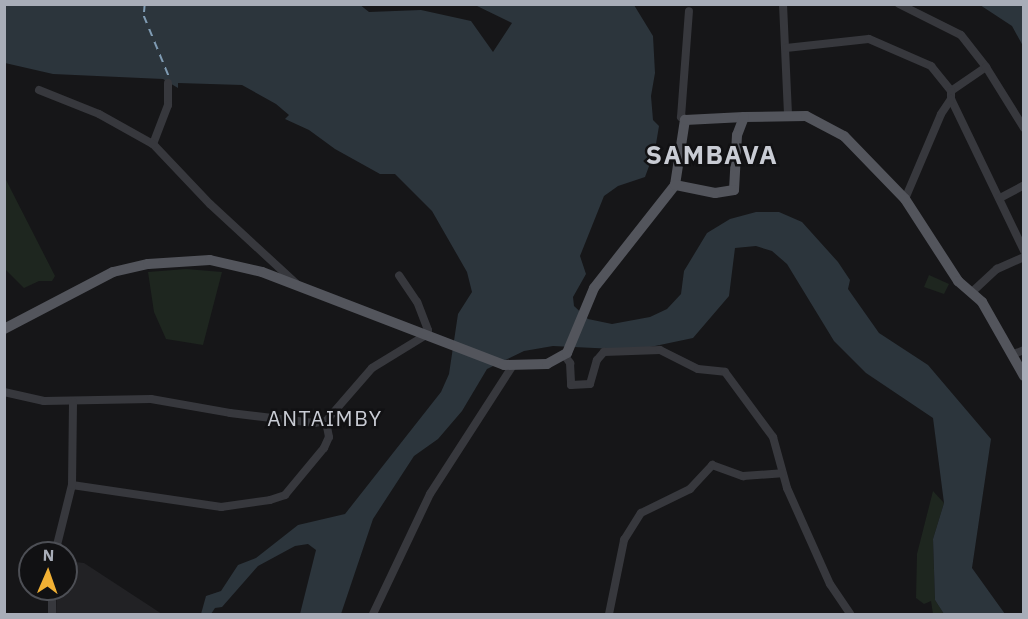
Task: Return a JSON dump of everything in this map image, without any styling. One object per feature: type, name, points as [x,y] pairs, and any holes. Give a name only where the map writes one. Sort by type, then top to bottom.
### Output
[{"type":"main road","points":[[4,329],[113,272],[148,264],[210,260],[262,272],[508,366],[547,364],[566,354],[585,308],[604,273],[675,185],[685,120],[806,116],[834,127],[905,199],[944,261],[972,292],[1019,352],[1023,376]]},
{"type":"main road","points":[[675,185],[715,193],[734,190],[737,135],[744,117]]},
{"type":"street","points":[[783,4],[788,116]]},
{"type":"street","points":[[899,4],[961,35],[986,67],[1023,128]]},
{"type":"street","points":[[685,120],[681,117],[689,11]]},
{"type":"street","points":[[786,48],[869,39],[931,66],[951,95],[1023,251]]},
{"type":"street","points":[[905,199],[951,95],[986,67]]},
{"type":"street","points":[[153,144],[167,112],[168,83]]},
{"type":"street","points":[[39,90],[99,114],[153,144],[210,204],[300,287]]},
{"type":"street","points":[[1000,198],[1023,185]]},
{"type":"street","points":[[972,292],[997,269],[1023,257]]},
{"type":"street","points":[[4,392],[44,402],[151,399],[230,413],[314,423],[326,421],[372,368],[426,335],[428,330],[417,302],[399,275]]},
{"type":"street","points":[[566,354],[570,363],[572,385],[590,384],[597,360],[604,352],[660,350],[698,369],[725,372],[773,437],[782,472],[830,584],[850,615]]},
{"type":"street","points":[[372,615],[430,494],[508,366]]},
{"type":"street","points":[[58,541],[72,485],[73,402]]},
{"type":"street","points":[[72,485],[221,507],[270,500],[285,495],[324,448],[329,437],[326,421]]},
{"type":"street","points":[[609,615],[624,540],[641,513],[690,489],[712,465],[742,476],[782,472]]},
{"type":"shaded area","points":[[359,4],[369,12],[421,10],[471,21],[493,52],[512,23],[475,5],[634,5],[653,36],[655,73],[651,96],[653,120],[659,126],[655,150],[645,177],[618,186],[604,196],[580,256],[586,274],[573,297],[574,306],[588,319],[612,324],[650,317],[667,309],[681,294],[684,271],[707,233],[730,219],[756,212],[779,212],[802,222],[838,262],[850,280],[848,289],[879,333],[928,365],[991,439],[972,568],[1005,614],[944,614],[935,600],[933,539],[944,503],[933,418],[866,373],[834,341],[787,264],[772,251],[756,246],[735,248],[729,296],[693,338],[636,350],[553,346],[524,351],[487,369],[462,411],[438,439],[414,456],[373,519],[341,614],[300,614],[316,550],[308,544],[295,546],[258,566],[222,607],[215,608],[211,614],[201,614],[206,596],[221,591],[238,565],[256,558],[298,525],[345,514],[441,392],[449,374],[458,314],[472,292],[467,272],[432,211],[395,174],[380,174],[335,149],[309,130],[285,119],[289,115],[276,104],[242,85],[178,83],[178,88],[163,79],[53,74],[5,63],[5,5]]},
{"type":"shaded area","points":[[980,5],[1023,5],[1023,46],[1012,26]]},
{"type":"shaded area","points":[[4,176],[55,276],[52,281],[39,281],[24,288],[5,269]]},
{"type":"shaded area","points":[[186,269],[222,272],[203,345],[166,339],[154,312],[148,272]]},
{"type":"shaded area","points":[[929,275],[949,284],[944,294],[924,287]]},
{"type":"shaded area","points":[[933,491],[944,503],[933,539],[935,600],[944,614],[933,614],[931,601],[924,604],[916,598],[917,554]]},
{"type":"shaded area","points":[[78,562],[84,563],[162,614],[56,614],[57,601],[78,601]]},
{"type":"ferry route","points":[[145,4],[144,16],[170,79]]},
{"type":"district","name":"SAMBAVA","points":[[712,155]]},
{"type":"district","name":"ANTAIMBY","points":[[325,418]]}]
